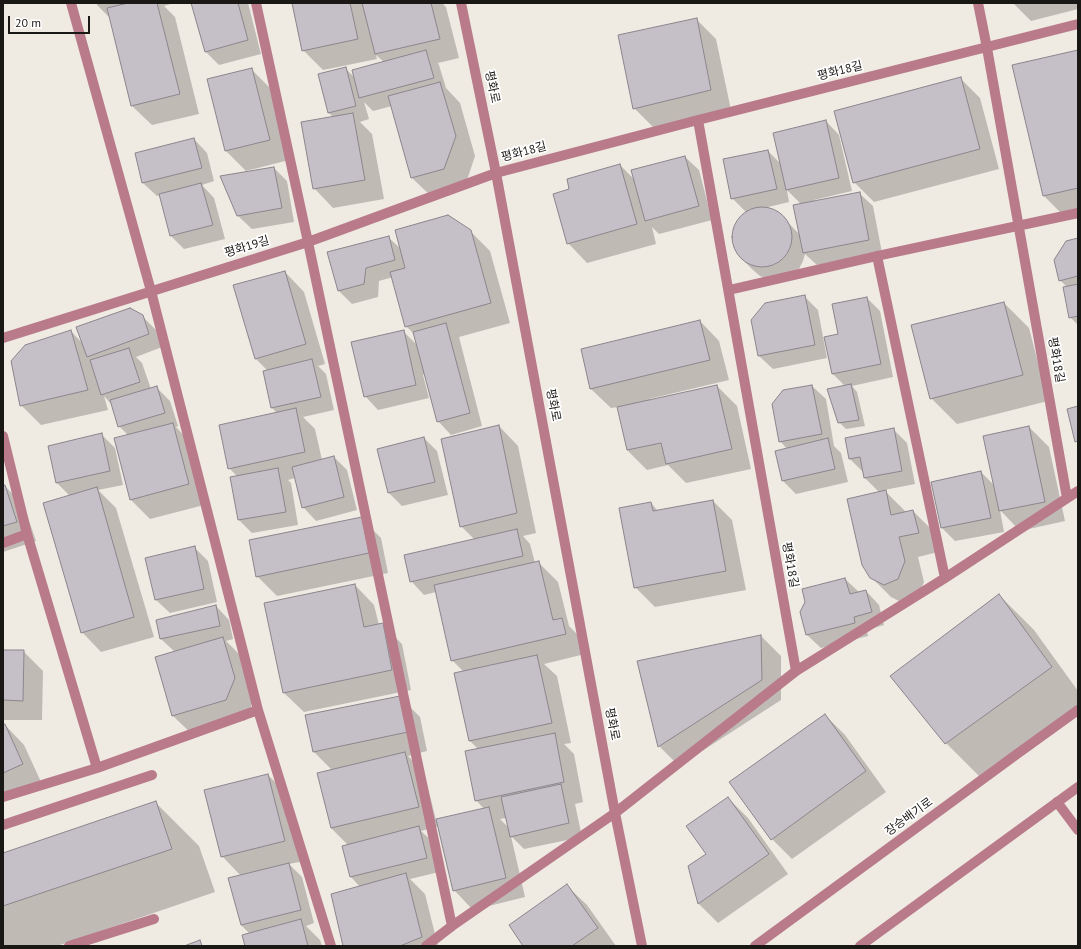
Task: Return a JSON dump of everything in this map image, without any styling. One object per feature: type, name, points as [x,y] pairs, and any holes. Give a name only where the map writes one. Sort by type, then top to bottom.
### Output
[{"type":"street","points":[[72,3],[151,291],[258,710],[331,946]]},
{"type":"street","points":[[256,3],[308,242],[452,926]]},
{"type":"street","name":"평화로","points":[[461,3],[496,173],[615,813],[642,946]]},
{"type":"street","name":"평화18길","points":[[978,3],[1068,498]]},
{"type":"street","name":"평화18길","points":[[496,173],[698,120],[1078,24]]},
{"type":"street","name":"평화18길","points":[[698,120],[796,671]]},
{"type":"street","name":"평화19길","points":[[3,338],[308,242],[496,173]]},
{"type":"street","points":[[729,290],[877,256],[1078,213]]},
{"type":"street","points":[[877,256],[945,578]]},
{"type":"street","points":[[3,436],[28,534],[97,768]]},
{"type":"street","points":[[426,946],[452,926],[615,813],[796,671],[945,578],[1078,491]]},
{"type":"street","points":[[3,543],[28,534]]},
{"type":"street","points":[[3,797],[97,768],[258,710]]},
{"type":"street","name":"장승배기로","points":[[755,946],[1078,710]]},
{"type":"street","points":[[3,825],[152,775]]},
{"type":"street","points":[[860,946],[1078,787]]},
{"type":"street","points":[[1057,802],[1078,830]]},
{"type":"street","points":[[69,946],[154,919]]},
{"type":"building","points":[[128,3],[157,3],[180,94],[131,106],[107,8]]},
{"type":"building","points":[[191,3],[238,3],[248,40],[205,52]]},
{"type":"building","points":[[292,3],[350,3],[358,39],[302,51]]},
{"type":"building","points":[[362,3],[431,3],[440,39],[375,54]]},
{"type":"building","points":[[697,18],[711,90],[633,109],[618,35]]},
{"type":"building","points":[[426,50],[434,78],[359,98],[352,70]]},
{"type":"building","points":[[1078,50],[1078,188],[1043,196],[1012,65]]},
{"type":"building","points":[[346,67],[356,106],[328,113],[318,74]]},
{"type":"building","points":[[252,68],[270,140],[225,151],[207,79]]},
{"type":"building","points":[[961,77],[980,149],[853,183],[834,111]]},
{"type":"building","points":[[440,82],[456,136],[444,169],[411,178],[388,96]]},
{"type":"building","points":[[353,113],[365,180],[313,189],[301,122]]},
{"type":"building","points":[[826,120],[839,178],[786,190],[773,133]]},
{"type":"building","points":[[194,138],[202,168],[142,183],[135,153]]},
{"type":"building","points":[[768,150],[777,189],[731,199],[723,159]]},
{"type":"building","points":[[685,156],[699,206],[645,221],[631,170]]},
{"type":"building","points":[[620,164],[637,224],[567,244],[553,194],[569,189],[567,179]]},
{"type":"building","points":[[274,167],[282,208],[237,216],[220,176]]},
{"type":"building","points":[[201,183],[213,225],[170,236],[159,194]]},
{"type":"building","points":[[860,192],[869,240],[803,253],[793,205]]},
{"type":"building","points":[[762,207],[779,212],[787,220],[792,237],[787,254],[779,262],[762,267],[745,262],[737,254],[732,237],[737,220],[745,212]]},
{"type":"building","points":[[448,215],[471,230],[491,303],[405,327],[390,272],[405,268],[395,230]]},
{"type":"building","points":[[389,236],[395,260],[366,268],[364,284],[338,291],[327,252]]},
{"type":"building","points":[[1078,238],[1078,276],[1059,281],[1054,260],[1066,241]]},
{"type":"building","points":[[285,271],[306,344],[255,359],[233,285]]},
{"type":"building","points":[[1078,284],[1078,316],[1069,318],[1063,287]]},
{"type":"building","points":[[805,295],[815,345],[758,356],[751,320],[765,303]]},
{"type":"building","points":[[867,297],[881,364],[832,374],[824,337],[838,334],[832,304]]},
{"type":"building","points":[[1004,302],[1023,375],[930,399],[911,325]]},
{"type":"building","points":[[130,308],[143,315],[149,334],[87,357],[76,327]]},
{"type":"building","points":[[700,320],[710,360],[590,389],[581,349]]},
{"type":"building","points":[[446,323],[470,413],[437,422],[413,332]]},
{"type":"building","points":[[71,330],[88,390],[20,406],[11,361],[25,345]]},
{"type":"building","points":[[404,330],[416,385],[364,397],[351,342]]},
{"type":"building","points":[[129,348],[140,382],[101,395],[90,360]]},
{"type":"building","points":[[312,359],[321,397],[271,408],[263,371]]},
{"type":"building","points":[[851,384],[859,420],[838,423],[827,389]]},
{"type":"building","points":[[717,385],[732,449],[666,464],[661,443],[627,450],[617,407]]},
{"type":"building","points":[[812,385],[822,434],[779,442],[772,404],[783,390]]},
{"type":"building","points":[[157,386],[165,413],[118,427],[110,400]]},
{"type":"building","points":[[1078,406],[1078,441],[1075,442],[1067,409]]},
{"type":"building","points":[[296,408],[305,452],[228,469],[219,425]]},
{"type":"building","points":[[173,423],[189,484],[130,500],[114,438]]},
{"type":"building","points":[[499,425],[517,513],[460,527],[441,439]]},
{"type":"building","points":[[1029,426],[1045,502],[999,511],[983,436]]},
{"type":"building","points":[[894,428],[902,471],[864,478],[860,457],[849,459],[845,438]]},
{"type":"building","points":[[102,433],[110,471],[56,483],[48,446]]},
{"type":"building","points":[[424,437],[435,482],[388,493],[377,449]]},
{"type":"building","points":[[828,438],[835,469],[782,481],[775,451]]},
{"type":"building","points":[[334,456],[344,497],[302,508],[292,467]]},
{"type":"building","points":[[278,468],[286,512],[238,520],[230,477]]},
{"type":"building","points":[[981,471],[991,518],[941,528],[931,482]]},
{"type":"building","points":[[3,485],[5,485],[17,522],[3,526]]},
{"type":"building","points":[[97,487],[134,617],[81,633],[43,503]]},
{"type":"building","points":[[886,490],[891,515],[913,510],[919,533],[899,537],[905,561],[898,579],[884,585],[870,578],[862,565],[847,499]]},
{"type":"building","points":[[713,500],[726,571],[634,588],[619,508],[651,502],[653,511]]},
{"type":"building","points":[[362,517],[369,553],[256,577],[249,540]]},
{"type":"building","points":[[517,529],[523,556],[410,582],[404,555]]},
{"type":"building","points":[[195,546],[204,589],[155,600],[145,558]]},
{"type":"building","points":[[539,561],[553,620],[562,618],[566,634],[451,661],[434,585]]},
{"type":"building","points":[[845,578],[850,594],[866,590],[872,612],[854,617],[855,623],[806,635],[800,612],[805,602],[802,589]]},
{"type":"building","points":[[355,584],[364,627],[383,623],[392,670],[283,693],[264,603]]},
{"type":"building","points":[[999,594],[1052,667],[945,744],[890,676]]},
{"type":"building","points":[[216,605],[220,626],[160,639],[156,620]]},
{"type":"building","points":[[761,635],[762,680],[658,747],[637,661]]},
{"type":"building","points":[[223,637],[235,678],[226,700],[172,716],[155,657]]},
{"type":"building","points":[[3,650],[24,650],[23,701],[3,700]]},
{"type":"building","points":[[537,655],[552,723],[469,741],[454,673]]},
{"type":"building","points":[[400,696],[408,732],[313,752],[305,715]]},
{"type":"building","points":[[825,714],[866,771],[771,840],[729,782]]},
{"type":"building","points":[[3,724],[5,724],[23,764],[3,773]]},
{"type":"building","points":[[555,733],[564,782],[475,801],[465,751]]},
{"type":"building","points":[[405,752],[419,807],[331,828],[317,773]]},
{"type":"building","points":[[268,774],[285,841],[221,857],[204,790]]},
{"type":"building","points":[[561,784],[569,823],[510,837],[501,797]]},
{"type":"building","points":[[728,797],[769,854],[698,904],[688,866],[706,854],[686,826]]},
{"type":"building","points":[[156,801],[172,849],[3,906],[3,853]]},
{"type":"building","points":[[489,807],[506,878],[453,891],[436,819]]},
{"type":"building","points":[[419,826],[427,858],[350,877],[342,846]]},
{"type":"building","points":[[289,863],[301,910],[241,925],[228,878]]},
{"type":"building","points":[[406,873],[422,937],[400,946],[343,946],[331,894]]},
{"type":"building","points":[[567,884],[598,928],[572,946],[523,946],[509,925]]},
{"type":"building","points":[[301,919],[308,946],[245,946],[242,935]]},
{"type":"building","points":[[200,940],[202,946],[184,946]]}]
